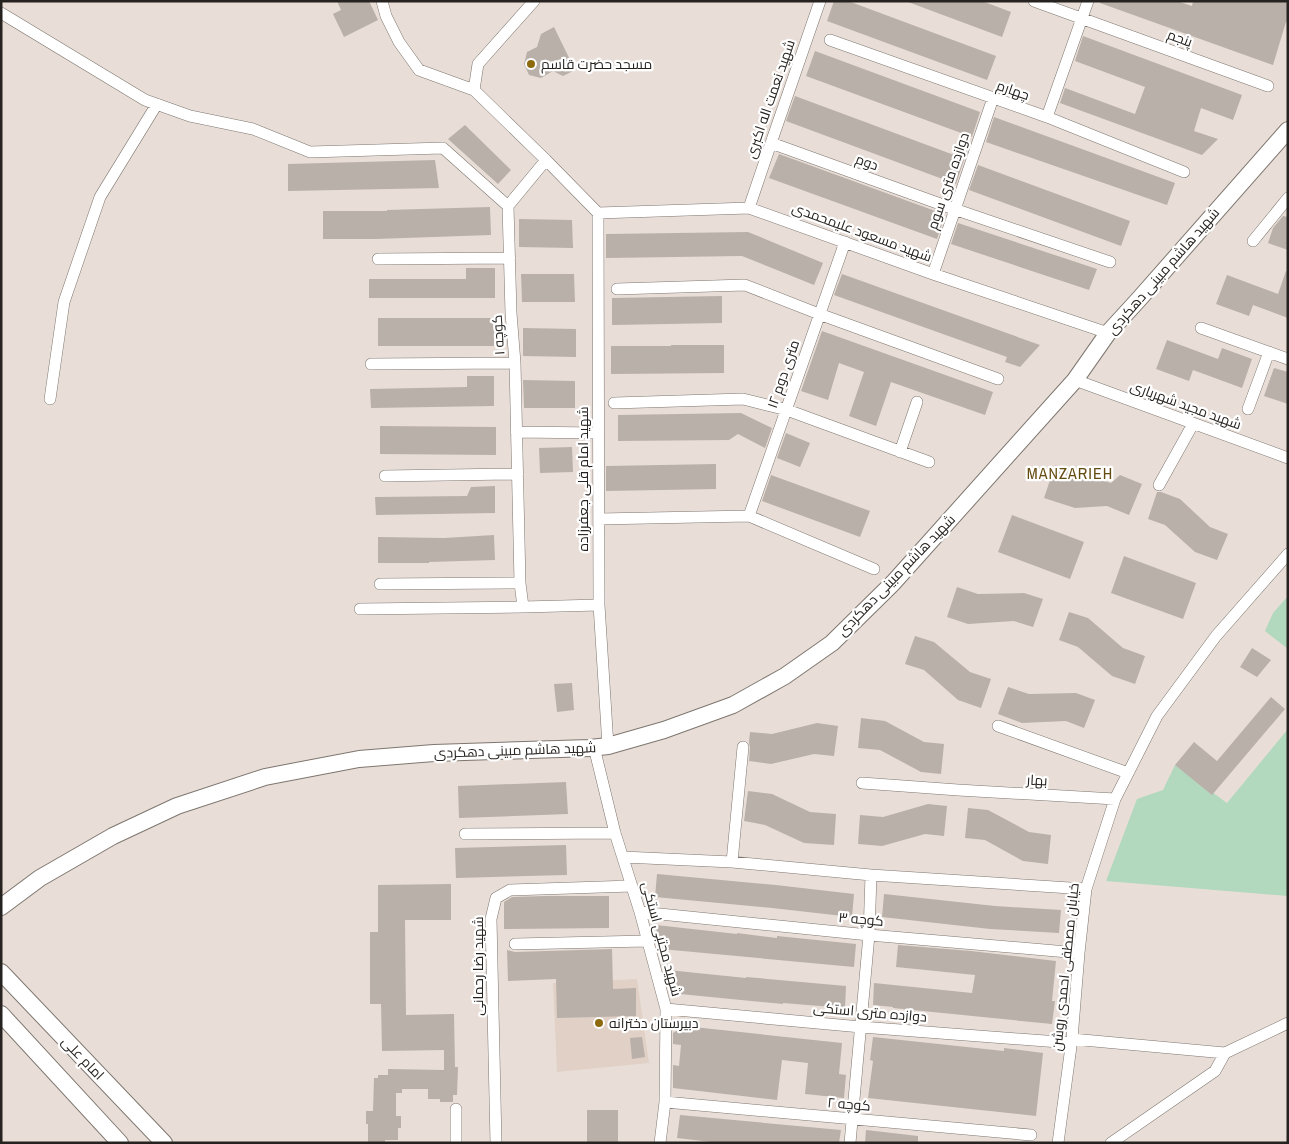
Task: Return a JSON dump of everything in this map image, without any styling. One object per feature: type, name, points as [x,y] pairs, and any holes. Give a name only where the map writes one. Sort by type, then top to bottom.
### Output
[{"type":"main road","name":"شهید هاشم مبینی دهکردی","points":[[1,907],[40,878],[113,836],[177,806],[265,777],[359,759],[434,753],[601,746],[664,730],[733,705],[785,676],[832,643],[893,583],[1075,380],[1108,333],[1288,130]]},
{"type":"main road","name":"امام علی","points":[[1,972],[164,1143]]},
{"type":"main road","points":[[1,1014],[120,1143]]},
{"type":"street","points":[[382,1],[386,16],[399,42],[419,70],[474,90],[598,213]]},
{"type":"street","points":[[474,90],[478,64],[534,1]]},
{"type":"street","name":"شهید نعمت اله اکبری","points":[[749,208],[820,1]]},
{"type":"street","name":"پنجم","points":[[1034,1],[1268,86]]},
{"type":"street","points":[[1047,117],[1088,1]]},
{"type":"street","points":[[1,13],[145,100],[190,116],[253,129],[310,152],[443,148],[508,206],[546,160]]},
{"type":"street","name":"چهارم","points":[[830,40],[1047,117],[1184,172]]},
{"type":"street","name":"دوازده متری سوم","points":[[933,274],[992,98]]},
{"type":"street","points":[[50,399],[64,302],[100,197],[157,104]]},
{"type":"street","name":"دوم","points":[[770,143],[954,209],[1110,262]]},
{"type":"street","points":[[1253,241],[1288,198]]},
{"type":"street","name":"کوچه ۱","points":[[508,206],[511,313],[515,363],[520,583],[524,607]]},
{"type":"street","name":"شهید مسعود علیمحمدی","points":[[598,213],[749,208],[933,274],[1108,333]]},
{"type":"street","name":"شهید امام قلی جعفرزاده","points":[[598,213],[601,746]]},
{"type":"street","name":"۱۲ متری دوم","points":[[749,516],[845,242]]},
{"type":"street","points":[[378,259],[510,258]]},
{"type":"street","points":[[617,288],[745,285],[998,379]]},
{"type":"street","points":[[1201,328],[1288,359]]},
{"type":"street","points":[[1248,409],[1269,352]]},
{"type":"street","points":[[372,364],[515,363]]},
{"type":"street","name":"شهید مجید شهریاری","points":[[1075,380],[1288,458]]},
{"type":"street","points":[[614,403],[743,399],[787,410],[929,462]]},
{"type":"street","points":[[900,452],[918,402]]},
{"type":"street","points":[[1159,484],[1193,424]]},
{"type":"street","points":[[516,432],[598,433]]},
{"type":"street","points":[[385,476],[518,474]]},
{"type":"street","points":[[599,519],[749,516],[874,569]]},
{"type":"street","name":"خیابان مصطفی احمدی روشن","points":[[1058,1143],[1072,1041],[1086,889],[1115,799],[1156,716],[1216,636],[1288,554]]},
{"type":"street","points":[[380,584],[520,583]]},
{"type":"street","points":[[360,609],[599,606]]},
{"type":"street","points":[[998,726],[1128,773]]},
{"type":"street","name":"شهید مجتبی استکی","points":[[601,746],[615,833],[640,912],[666,1009],[665,1102],[660,1143]]},
{"type":"street","points":[[732,862],[743,746]]},
{"type":"street","name":"بهار","points":[[862,782],[958,790],[1115,799]]},
{"type":"street","points":[[465,834],[615,833]]},
{"type":"street","points":[[623,857],[732,862],[871,875],[1086,889]]},
{"type":"street","points":[[850,1143],[869,935],[871,875]]},
{"type":"street","name":"شهید رضا رحمانی","points":[[496,1143],[491,919],[496,898],[510,890],[632,886]]},
{"type":"street","name":"کوچه ۳","points":[[640,912],[869,935],[1079,953]]},
{"type":"street","points":[[514,944],[647,941]]},
{"type":"street","name":"دوازده متری استکی","points":[[666,1009],[861,1027],[1225,1053]]},
{"type":"street","points":[[1111,1143],[1215,1071],[1225,1053],[1288,1023]]},
{"type":"street","name":"کوچه ۲","points":[[665,1102],[1031,1136]]},
{"type":"street","points":[[456,1108],[456,1143]]},
{"type":"shaded area","name":"دبیرستان دخترانه","points":[[637,979],[649,1063],[557,1072],[553,983]]},
{"type":"green space","points":[[1288,596],[1288,649],[1265,631],[1273,613]]},
{"type":"green space","points":[[1288,729],[1288,896],[1106,881],[1137,799],[1163,790],[1175,765],[1227,803]]},
{"type":"building","points":[[337,1],[369,1],[378,20],[344,37],[333,14],[341,10]]},
{"type":"building","points":[[834,1],[848,1],[996,56],[987,80],[827,21]]},
{"type":"building","points":[[909,1],[982,1],[1011,12],[1002,37]]},
{"type":"building","points":[[1100,1],[1177,1],[1192,6],[1193,1],[1288,1],[1288,22],[1286,22],[1273,65],[1100,3]]},
{"type":"building","points":[[554,27],[575,70],[563,76],[553,71],[541,78],[529,75],[524,64],[527,52],[537,47],[541,34]]},
{"type":"building","points":[[1083,36],[1242,95],[1233,120],[1201,108],[1194,131],[1218,139],[1202,155],[1060,103],[1065,88],[1135,114],[1145,87],[1075,61]]},
{"type":"building","points":[[815,51],[980,112],[972,137],[806,76]]},
{"type":"building","points":[[795,96],[964,160],[956,184],[786,121]]},
{"type":"building","points":[[994,117],[1175,183],[1167,205],[986,142]]},
{"type":"building","points":[[465,125],[511,170],[498,184],[448,139]]},
{"type":"building","points":[[779,154],[938,212],[937,216],[944,218],[937,239],[769,178]]},
{"type":"building","points":[[435,160],[439,188],[288,191],[288,164]]},
{"type":"building","points":[[978,165],[1130,221],[1121,246],[969,190]]},
{"type":"building","points":[[490,207],[491,235],[323,239],[323,211],[387,211]]},
{"type":"building","points":[[1283,216],[1288,217],[1288,250],[1268,243],[1273,228]]},
{"type":"building","points":[[519,219],[572,220],[573,248],[519,247]]},
{"type":"building","points":[[958,223],[1097,269],[1089,290],[951,244]]},
{"type":"building","points":[[748,232],[823,263],[814,285],[742,256],[606,258],[606,234]]},
{"type":"building","points":[[466,268],[495,268],[495,298],[369,298],[369,279],[466,279]]},
{"type":"building","points":[[1286,271],[1288,271],[1288,318],[1253,305],[1249,316],[1216,304],[1227,275],[1278,294]]},
{"type":"building","points":[[521,274],[574,274],[575,302],[522,302]]},
{"type":"building","points":[[842,274],[1040,345],[1020,367],[1005,362],[1007,357],[834,295]]},
{"type":"building","points":[[722,296],[722,323],[612,325],[612,298]]},
{"type":"building","points":[[378,318],[494,318],[494,346],[378,346]]},
{"type":"building","points":[[523,328],[576,329],[576,357],[523,356]]},
{"type":"building","points":[[822,331],[993,392],[985,415],[891,382],[876,426],[849,416],[864,372],[839,363],[828,400],[801,391]]},
{"type":"building","points":[[1167,340],[1218,359],[1222,348],[1252,359],[1242,388],[1193,370],[1189,381],[1156,369]]},
{"type":"building","points":[[724,345],[724,373],[611,374],[611,346]]},
{"type":"building","points":[[1274,368],[1288,372],[1288,404],[1264,396]]},
{"type":"building","points":[[467,376],[494,376],[494,406],[371,408],[370,389],[467,387]]},
{"type":"building","points":[[523,380],[575,381],[575,408],[524,408]]},
{"type":"building","points":[[741,413],[772,428],[765,448],[738,434],[729,440],[618,441],[618,415]]},
{"type":"building","points":[[380,426],[496,427],[496,455],[380,454]]},
{"type":"building","points":[[786,433],[810,443],[800,467],[777,458]]},
{"type":"building","points":[[572,447],[573,472],[540,473],[539,448]]},
{"type":"building","points":[[716,464],[716,489],[606,491],[606,466]]},
{"type":"building","points":[[1055,465],[1111,483],[1120,475],[1142,484],[1129,515],[1107,506],[1075,508],[1044,498]]},
{"type":"building","points":[[771,475],[870,511],[860,537],[762,501]]},
{"type":"building","points":[[495,486],[495,513],[376,515],[375,497],[467,496],[471,487]]},
{"type":"building","points":[[1157,492],[1180,499],[1210,527],[1228,534],[1217,560],[1195,552],[1165,525],[1148,519]]},
{"type":"building","points":[[1012,515],[1084,542],[1070,579],[998,552]]},
{"type":"building","points":[[494,535],[495,560],[378,563],[378,537],[444,538]]},
{"type":"building","points":[[1124,556],[1196,583],[1183,619],[1111,593]]},
{"type":"building","points":[[957,587],[978,594],[1024,593],[1043,599],[1033,627],[1014,621],[968,624],[947,617]]},
{"type":"building","points":[[1069,612],[1088,618],[1123,648],[1145,656],[1135,684],[1112,676],[1078,647],[1059,640]]},
{"type":"building","points":[[915,636],[934,642],[970,672],[991,679],[981,708],[958,700],[924,670],[905,664]]},
{"type":"building","points":[[1252,648],[1271,660],[1257,677],[1240,667]]},
{"type":"building","points":[[572,683],[574,710],[557,712],[554,684]]},
{"type":"building","points":[[1008,687],[1029,694],[1076,693],[1095,700],[1084,728],[1066,721],[1022,723],[998,714]]},
{"type":"building","points":[[1271,697],[1285,709],[1212,795],[1175,765],[1194,742],[1217,761]]},
{"type":"building","points":[[861,718],[885,721],[924,742],[944,744],[941,774],[921,772],[880,750],[858,748]]},
{"type":"building","points":[[817,723],[838,726],[834,756],[814,754],[771,764],[749,761],[750,732],[772,734]]},
{"type":"building","points":[[566,782],[568,814],[459,818],[458,786]]},
{"type":"building","points":[[748,791],[772,794],[810,812],[836,814],[834,845],[804,843],[765,825],[744,821]]},
{"type":"building","points":[[928,804],[947,806],[944,836],[925,834],[882,846],[858,844],[860,815],[883,817]]},
{"type":"building","points":[[968,808],[988,810],[1029,832],[1051,835],[1048,864],[1023,861],[985,840],[965,838]]},
{"type":"building","points":[[566,845],[567,875],[456,878],[455,848]]},
{"type":"building","points":[[657,874],[854,894],[852,917],[655,897]]},
{"type":"building","points":[[451,884],[451,920],[405,920],[406,1015],[454,1014],[455,1067],[458,1067],[457,1095],[453,1095],[453,1102],[440,1102],[440,1099],[428,1099],[428,1089],[402,1089],[402,1093],[396,1093],[396,1116],[401,1116],[398,1140],[385,1140],[385,1143],[368,1143],[366,1111],[373,1111],[374,1078],[378,1078],[378,1075],[388,1075],[388,1069],[444,1070],[444,1050],[382,1051],[381,1004],[370,1004],[370,932],[378,932],[378,885]]},
{"type":"building","points":[[884,894],[995,906],[1061,910],[1059,933],[990,929],[882,917]]},
{"type":"building","points":[[609,896],[609,928],[504,929],[504,902],[512,897]]},
{"type":"building","points":[[656,925],[856,944],[854,967],[661,949],[657,938]]},
{"type":"building","points":[[898,945],[1056,961],[1052,1001],[1055,1001],[1052,1024],[873,1005],[874,983],[972,993],[975,975],[896,967]]},
{"type":"building","points":[[612,949],[613,989],[636,988],[636,1016],[557,1018],[556,979],[508,981],[507,950],[515,952]]},
{"type":"building","points":[[668,970],[846,986],[845,1008],[670,993],[667,983]]},
{"type":"building","points":[[684,1026],[842,1043],[839,1074],[846,1075],[844,1098],[805,1094],[808,1063],[782,1060],[777,1100],[673,1088],[673,1065],[679,1066],[681,1045],[673,1044],[673,1033],[683,1030]]},
{"type":"building","points":[[642,1037],[645,1057],[632,1059],[630,1038]]},
{"type":"building","points":[[873,1037],[1004,1051],[1004,1048],[1043,1053],[1036,1116],[868,1098],[873,1061],[870,1060]]},
{"type":"building","points":[[587,1110],[618,1110],[618,1143],[587,1143]]},
{"type":"building","points":[[680,1115],[841,1130],[839,1143],[720,1143],[677,1138]]},
{"type":"building","points":[[866,1130],[918,1136],[918,1143],[865,1143]]},
{"type":"place","name":"مسجد حضرت قاسم","points":[[531,64]]},
{"type":"place","name":"دبیرستان دخترانه","points":[[599,1023]]},
{"type":"district","name":"MANZARIEH","points":[[1070,473]]}]
